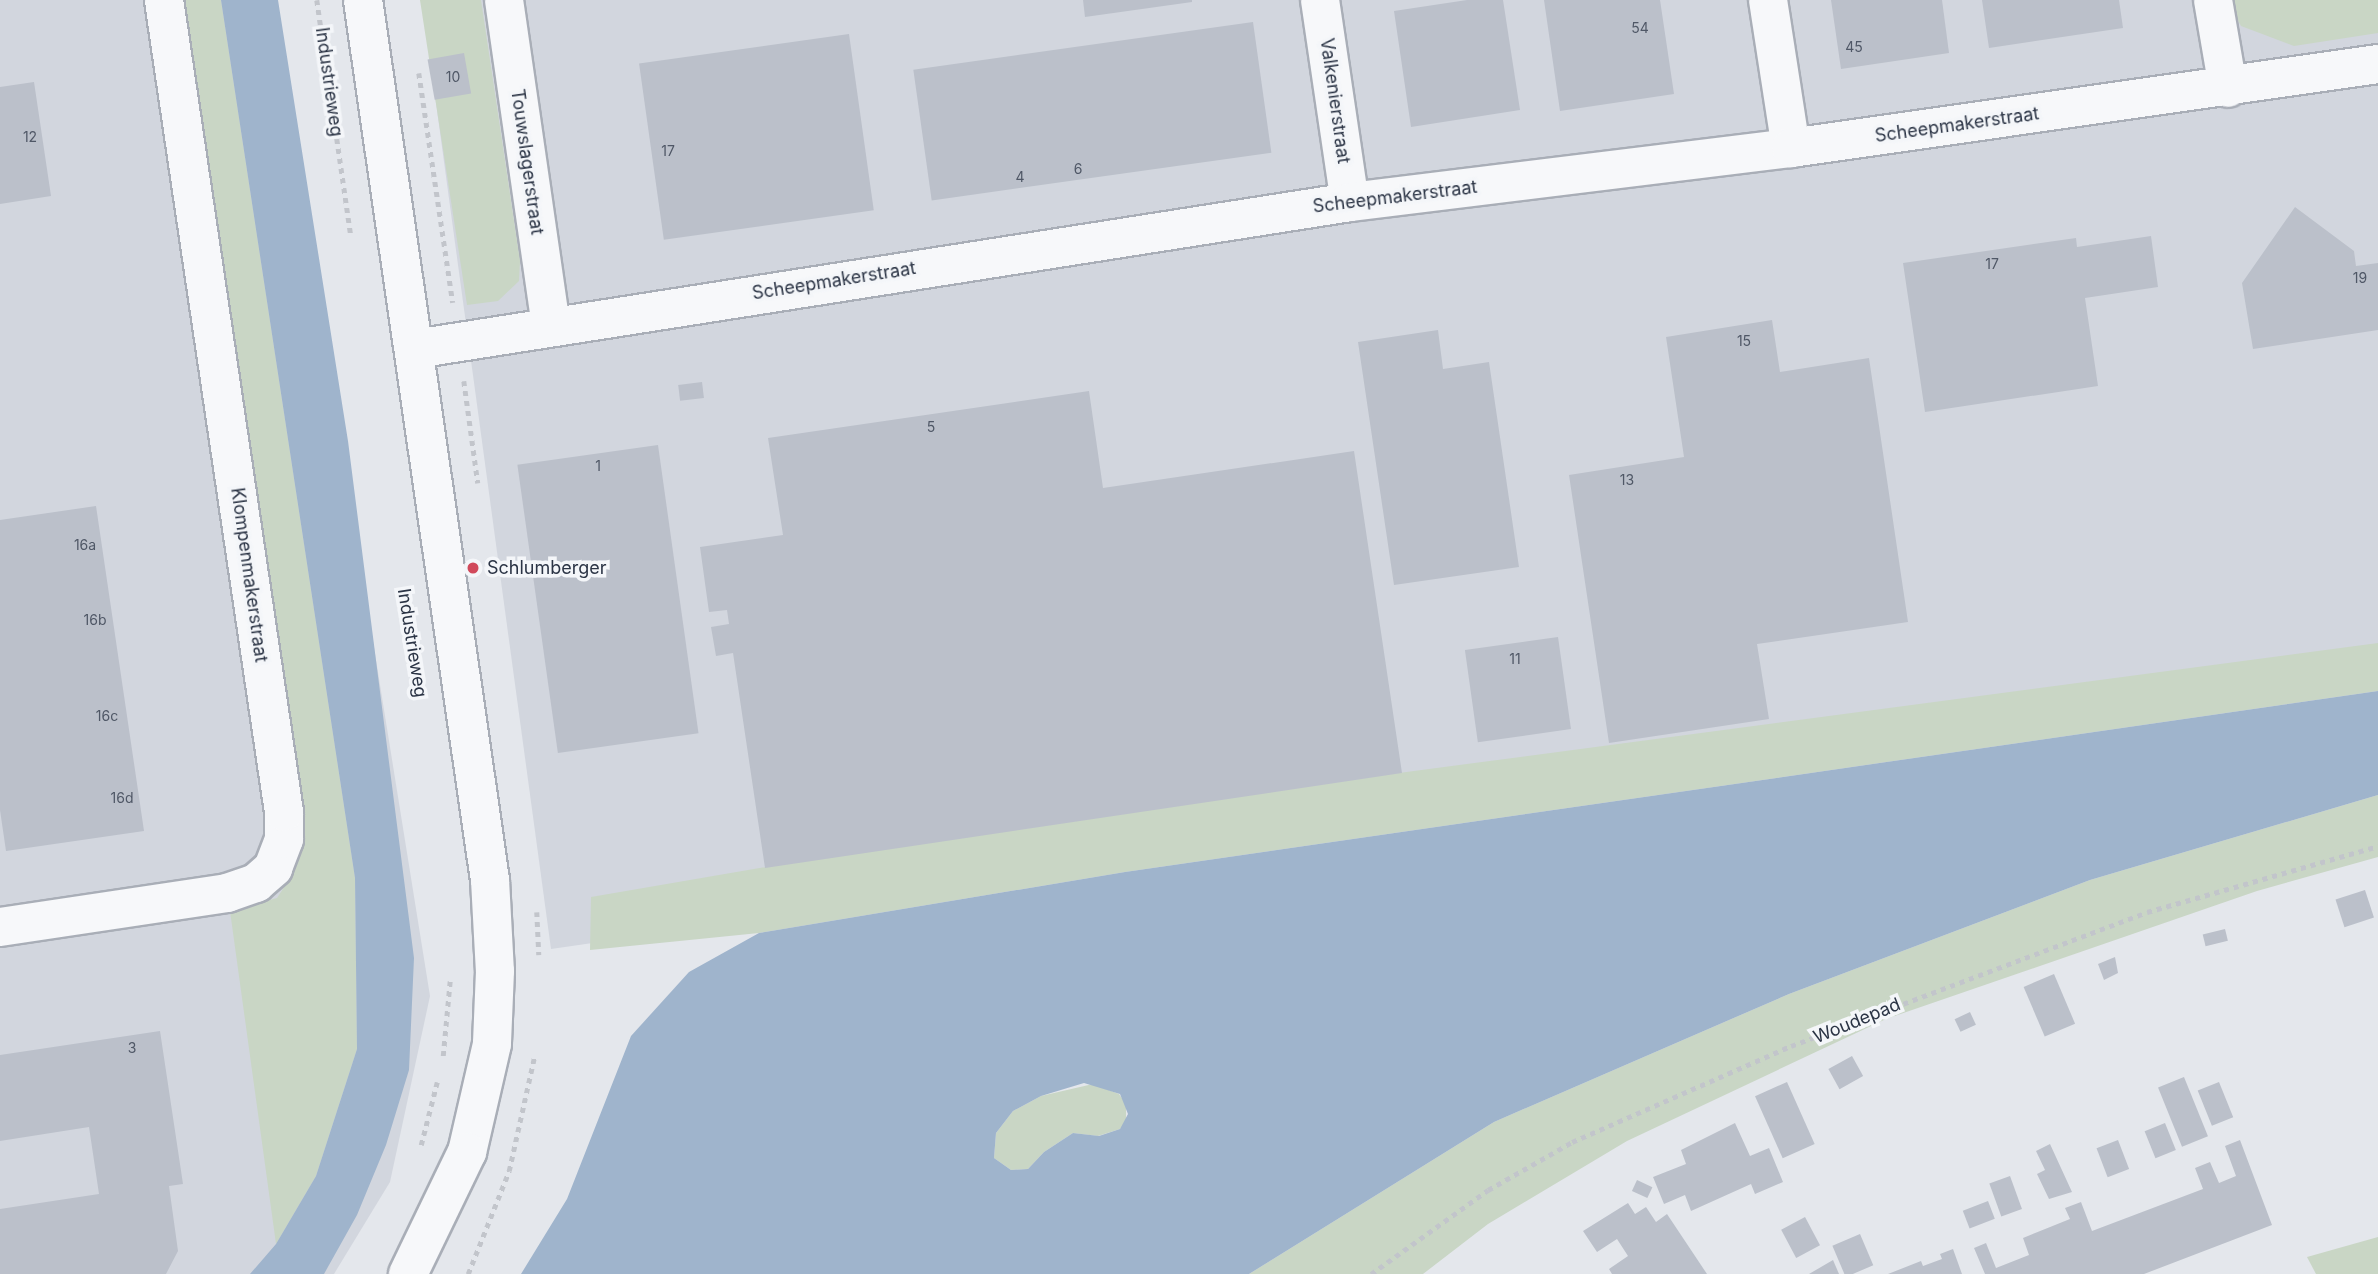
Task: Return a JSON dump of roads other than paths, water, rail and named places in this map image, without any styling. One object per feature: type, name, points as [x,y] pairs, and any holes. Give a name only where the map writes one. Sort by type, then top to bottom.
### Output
[{"type":"street","name":"Klompenmakerstraat","points":[[0,928],[227,893],[256,883],[273,868],[284,839],[284,812],[164,0]]},
{"type":"street","points":[[363,0],[490,880],[495,971],[492,1044],[467,1152],[408,1274]]},
{"type":"street","name":"Touwslagerstraat","points":[[504,0],[551,325]]},
{"type":"street","name":"Valkenierstraat","points":[[1320,0],[1349,202]]},
{"type":"street","points":[[1768,0],[1791,148]]},
{"type":"street","points":[[2213,0],[2228,88]]},
{"type":"street","name":"Scheepmakerstraat","points":[[415,349],[551,325],[1349,202],[1791,148],[2228,88],[2378,64]]},
{"type":"water","points":[[221,0],[278,0],[348,441],[414,958],[409,1070],[386,1145],[357,1215],[324,1274],[250,1274],[276,1244],[316,1176],[357,1049],[355,878]]},
{"type":"water","points":[[2378,691],[2378,795],[2090,880],[1789,994],[1494,1122],[1249,1274],[521,1274],[567,1199],[631,1036],[689,972],[759,933],[1125,872]],"holes":[[[1084,1083],[1120,1094],[1128,1114],[1120,1129],[1099,1136],[1073,1133],[1044,1152],[1028,1169],[1011,1170],[994,1158],[996,1133],[1013,1111],[1041,1096]]]},
{"type":"place","name":"Schlumberger","points":[[473,568]]}]
